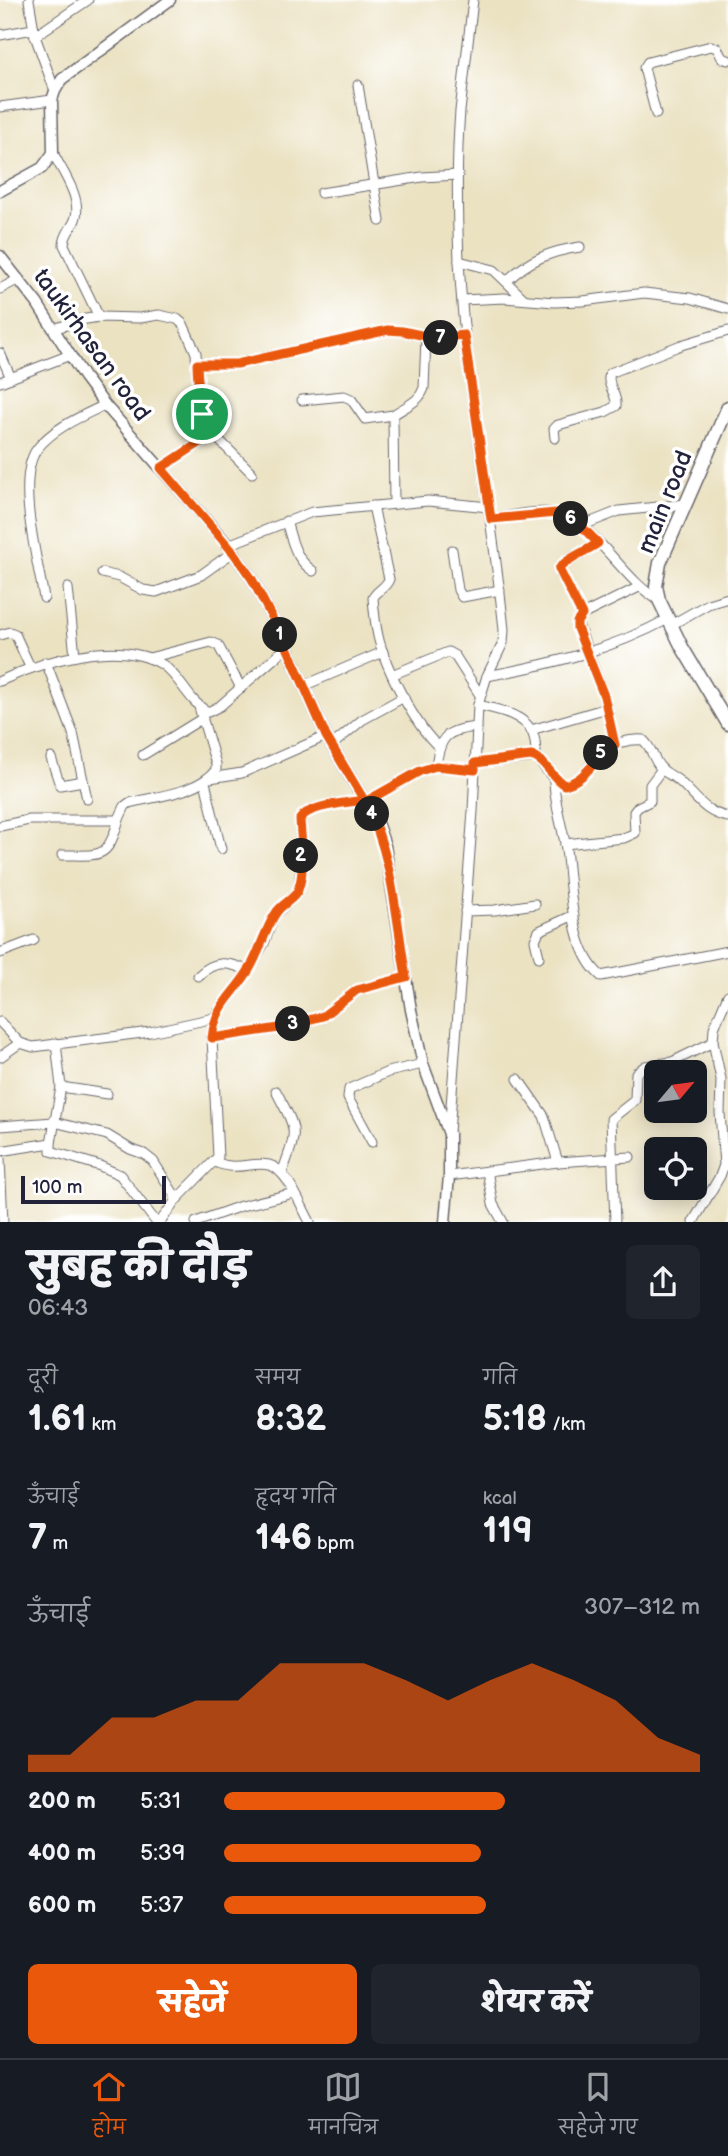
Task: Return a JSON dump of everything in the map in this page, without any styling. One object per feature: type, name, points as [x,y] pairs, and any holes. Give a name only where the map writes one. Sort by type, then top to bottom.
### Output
[{"type":"main road","name":"main road","points":[[728,407],[660,563],[656,586],[659,600],[670,622],[728,723]]},
{"type":"street","points":[[29,0],[34,33],[54,95],[53,153],[76,202],[75,219],[63,240],[64,245],[99,317]]},
{"type":"street","points":[[0,35],[34,33],[88,0]]},
{"type":"street","points":[[54,95],[62,79],[77,66],[170,0]]},
{"type":"street","points":[[449,1133],[479,700],[503,643],[504,630],[464,335],[459,261],[460,113],[473,0]]},
{"type":"street","points":[[656,114],[644,68],[648,62],[711,46],[717,48],[722,58],[728,60]]},
{"type":"street","points":[[358,85],[380,221]]},
{"type":"street","points":[[0,107],[54,95]]},
{"type":"street","points":[[0,191],[42,168],[53,153]]},
{"type":"street","points":[[321,193],[458,175]]},
{"type":"street","points":[[507,281],[517,271],[540,257],[580,247]]},
{"type":"street","name":"taukirhasan road","points":[[0,256],[19,279],[105,405],[231,548],[252,579],[287,647],[328,741],[377,824],[385,846],[423,1064],[449,1133],[445,1222]]},
{"type":"street","points":[[459,261],[494,270],[524,299]]},
{"type":"street","points":[[0,289],[19,279]]},
{"type":"street","points":[[462,300],[583,301],[644,293],[690,298],[727,312]]},
{"type":"street","points":[[54,329],[99,317],[159,316],[177,319],[183,324],[194,346],[202,414],[213,434],[252,473]]},
{"type":"street","points":[[197,364],[237,364],[388,330],[426,338],[464,335]]},
{"type":"street","points":[[555,438],[554,429],[558,425],[605,412],[616,406],[617,402],[608,381],[610,373],[681,345],[728,331]]},
{"type":"street","points":[[302,400],[344,396],[351,399],[365,419],[393,415],[422,395],[426,338]]},
{"type":"street","points":[[0,354],[11,378]]},
{"type":"street","points":[[0,382],[70,355]]},
{"type":"street","points":[[44,598],[27,471],[39,446],[78,418],[105,405]]},
{"type":"street","points":[[393,415],[394,504]]},
{"type":"street","points":[[161,468],[213,434]]},
{"type":"street","points":[[102,573],[119,577],[143,590],[156,592],[201,575],[231,548],[312,512],[428,501],[489,508]]},
{"type":"street","points":[[581,526],[619,511],[685,504]]},
{"type":"street","points":[[373,506],[389,579],[373,598],[375,622],[383,652],[420,725],[439,747]]},
{"type":"street","points":[[491,519],[556,513],[566,515],[581,526],[639,586],[659,600]]},
{"type":"street","points":[[286,522],[298,557],[313,571]]},
{"type":"street","points":[[582,615],[559,569],[562,563],[585,553],[598,543]]},
{"type":"street","points":[[452,550],[458,590],[462,597],[500,590]]},
{"type":"street","points":[[615,745],[607,708],[577,622],[582,615],[639,586]]},
{"type":"street","points":[[68,588],[75,656]]},
{"type":"street","points":[[487,676],[540,666],[633,638],[708,604],[728,598]]},
{"type":"street","points":[[0,635],[10,632],[15,634],[30,667]]},
{"type":"street","points":[[149,658],[211,642],[218,645],[241,688]]},
{"type":"street","points":[[199,707],[208,712],[213,711],[287,647]]},
{"type":"street","points":[[303,686],[383,652]]},
{"type":"street","points":[[394,674],[448,652],[455,656],[479,700],[524,721],[534,736],[536,757],[554,779],[564,785],[591,768],[603,751],[615,745],[643,740],[648,743],[662,769],[679,781],[699,805],[728,817]]},
{"type":"street","points":[[0,681],[30,667],[75,656],[120,653],[149,658],[165,667],[199,707],[216,764],[216,770],[207,780]]},
{"type":"street","points":[[46,662],[70,723],[87,799]]},
{"type":"street","points":[[62,855],[93,855],[106,851],[125,806],[129,803],[181,790],[207,780],[242,773],[328,741],[404,697]]},
{"type":"street","points":[[531,730],[607,708]]},
{"type":"street","points":[[144,755],[203,718]]},
{"type":"street","points":[[436,766],[439,747],[449,733],[477,727]]},
{"type":"street","points":[[56,1043],[61,1087],[51,1143],[54,1153],[100,1166],[120,1175],[158,1222],[215,1162],[219,1149],[212,1038],[214,1018],[248,971],[264,943],[274,916],[299,888],[300,819],[303,814],[314,809],[365,801],[420,771],[436,766],[475,766],[536,757]]},
{"type":"street","points":[[51,758],[60,785],[83,781]]},
{"type":"street","points":[[565,844],[624,838],[635,833],[634,812],[638,807],[650,802],[650,785],[662,769]]},
{"type":"street","points":[[554,779],[577,933],[587,961],[601,976],[728,951]]},
{"type":"street","points":[[207,780],[221,849]]},
{"type":"street","points":[[0,826],[29,820],[120,818]]},
{"type":"street","points":[[465,911],[535,904]]},
{"type":"street","points":[[539,957],[535,940],[538,931],[575,915]]},
{"type":"street","points":[[0,953],[34,940]]},
{"type":"street","points":[[198,976],[213,965],[235,964],[248,971]]},
{"type":"street","points":[[212,1038],[279,1028],[323,1016],[357,990],[406,977]]},
{"type":"street","points":[[693,1222],[720,1177],[724,1165],[725,1137],[720,1113],[721,1079],[713,1042],[715,1028],[728,996]]},
{"type":"street","points":[[0,1022],[20,1044],[33,1047],[150,1032],[214,1018]]},
{"type":"street","points":[[615,1222],[611,1119],[635,1100],[636,1073],[639,1069],[672,1062],[713,1042]]},
{"type":"street","points":[[0,1057],[20,1044]]},
{"type":"street","points":[[372,1142],[348,1098],[349,1089],[388,1072],[423,1064]]},
{"type":"street","points":[[518,1079],[544,1116],[558,1162]]},
{"type":"street","points":[[61,1087],[107,1094]]},
{"type":"street","points":[[276,1091],[294,1125],[295,1138],[282,1173]]},
{"type":"street","points":[[0,1126],[54,1122],[107,1135],[153,1161],[177,1199]]},
{"type":"street","points":[[0,1151],[51,1143]]},
{"type":"street","points":[[449,1176],[558,1162],[630,1157]]},
{"type":"street","points":[[0,1159],[3,1222]]},
{"type":"street","points":[[215,1162],[234,1168],[269,1165],[282,1173],[310,1222]]},
{"type":"street","points":[[486,1171],[493,1204],[503,1222]]},
{"type":"street","points":[[196,1222],[241,1206],[295,1194]]},
{"type":"route","points":[[388,330],[426,338],[464,335],[491,519],[541,513],[566,515],[598,543],[585,553],[562,563],[559,569],[582,615],[577,622],[577,628],[604,696],[615,745],[603,751],[583,776],[564,785],[554,779],[536,757],[531,756],[475,763],[475,770],[436,766],[420,771],[365,802],[385,846],[406,977],[357,990],[323,1016],[279,1028],[212,1038],[214,1018],[248,971],[264,943],[274,916],[299,888],[300,819],[303,814],[314,809],[364,800],[331,746],[287,647],[252,579],[233,552],[161,468],[213,434],[202,414],[197,364],[237,364],[388,330]]}]
